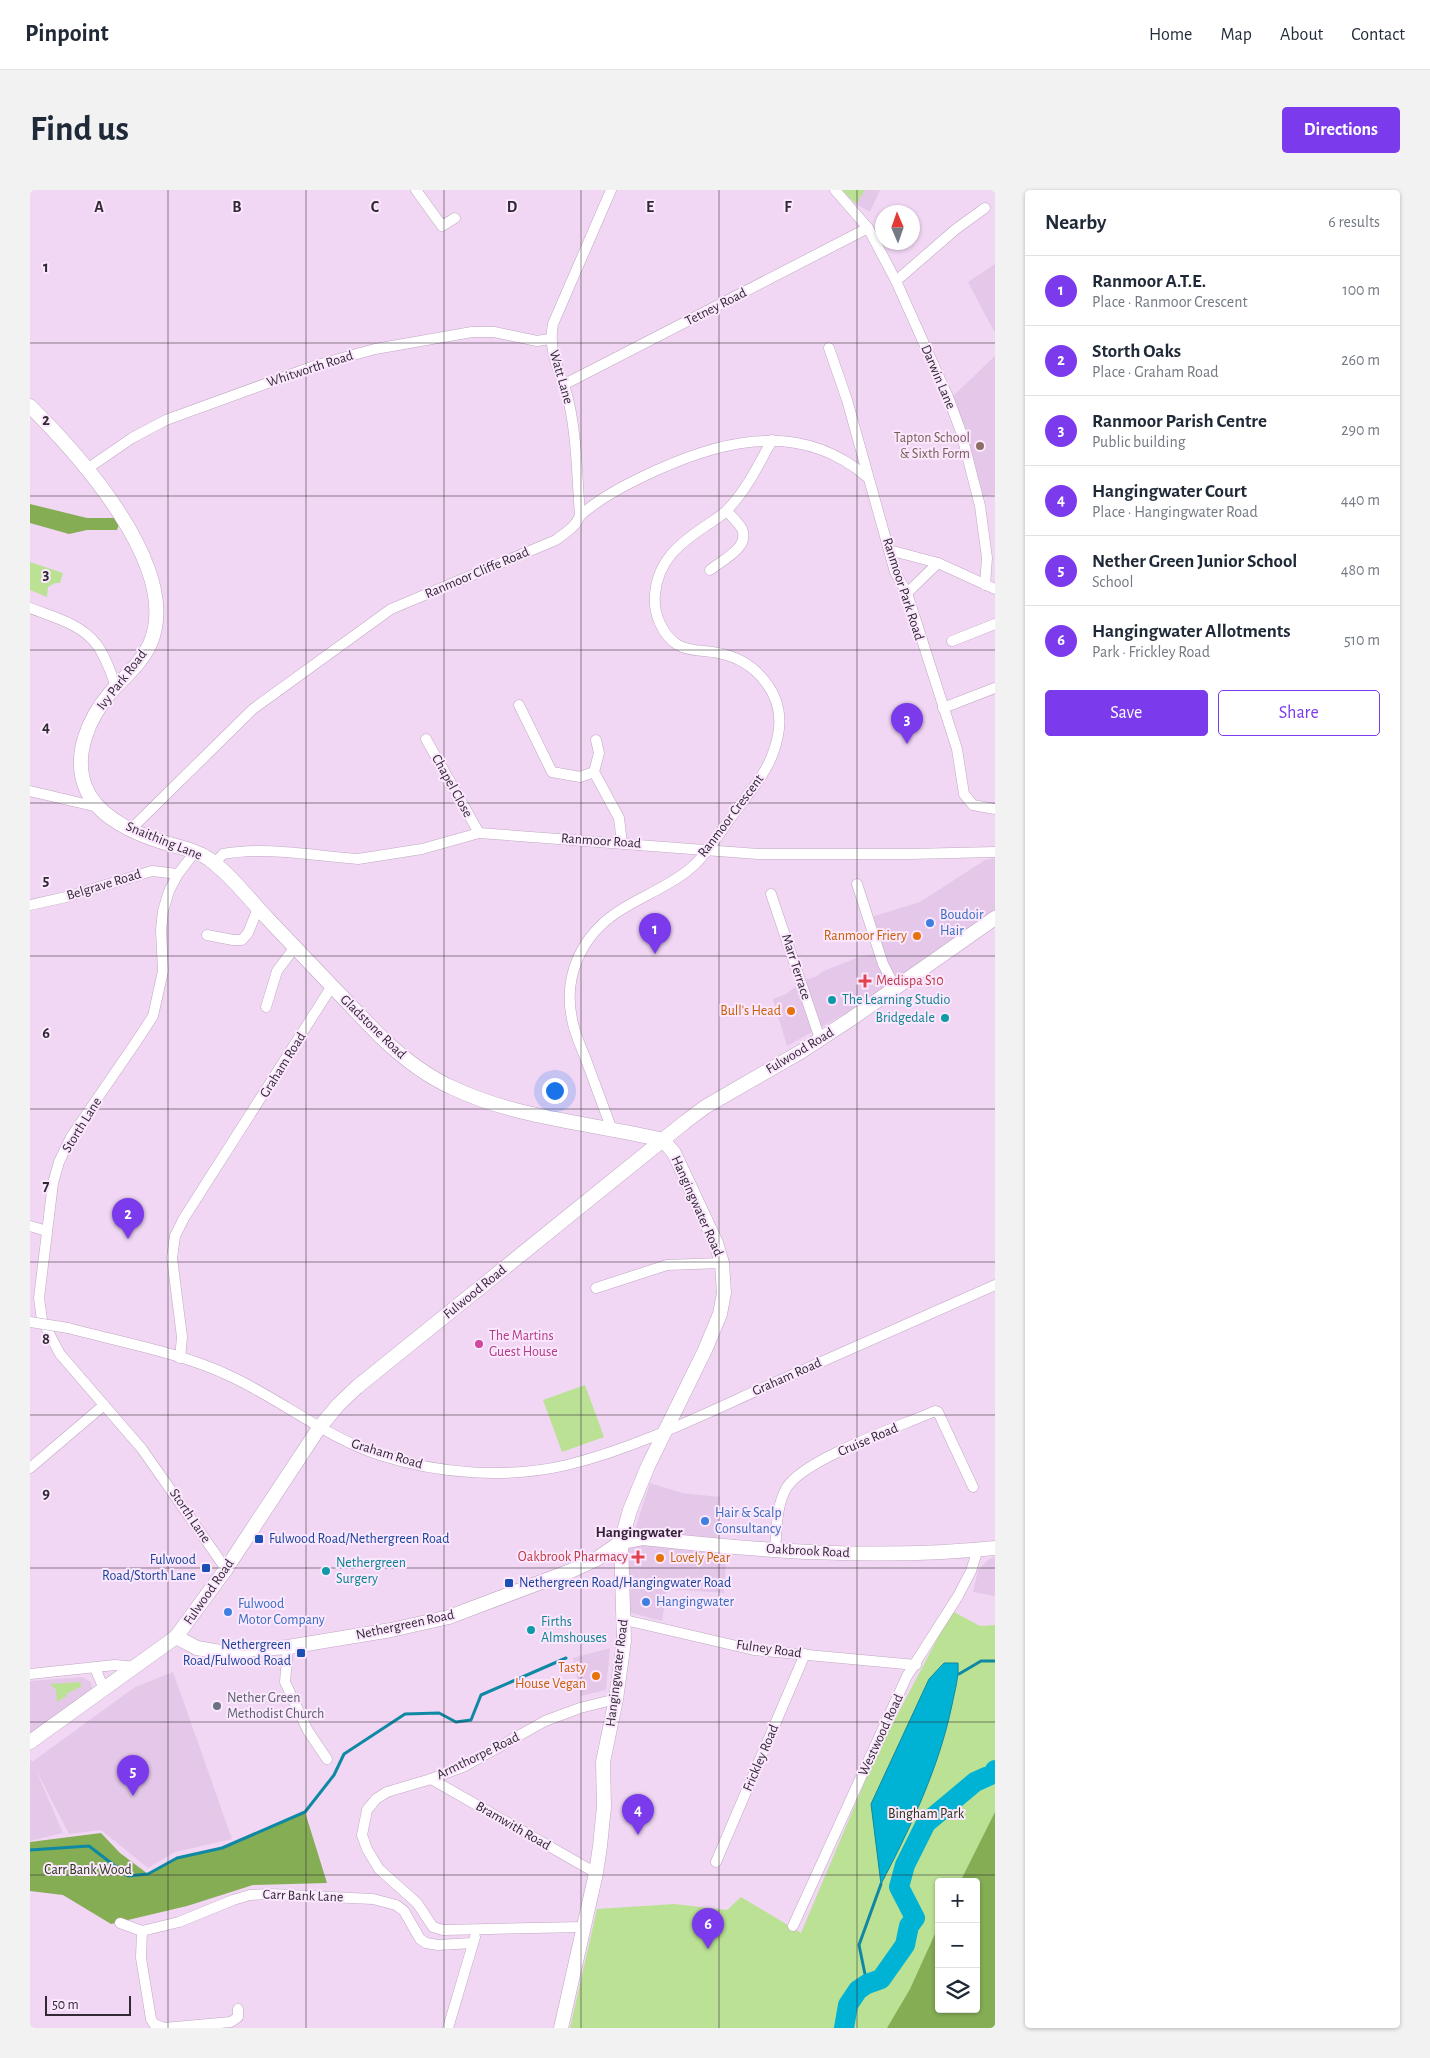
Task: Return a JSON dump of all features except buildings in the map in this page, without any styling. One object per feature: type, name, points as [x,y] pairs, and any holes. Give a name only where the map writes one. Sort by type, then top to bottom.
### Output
[{"type":"street","points":[[416,190],[442,226],[455,218]]},
{"type":"street","name":"Watt Lane","points":[[580,515],[569,402],[550,340],[553,324],[612,190]]},
{"type":"street","name":"Darwin Lane","points":[[835,190],[868,228],[896,281],[948,397],[971,466],[980,506],[990,587]]},
{"type":"street","points":[[896,281],[956,229],[985,208]]},
{"type":"street","name":"Tetney Road","points":[[563,385],[868,228]]},
{"type":"street","name":"Whitworth Road","points":[[87,469],[132,438],[166,420],[317,365],[375,349],[472,332],[494,332],[537,341],[550,340]]},
{"type":"street","name":"Ranmoor Park Road","points":[[829,348],[847,400],[867,477],[896,572],[907,593],[957,749],[964,794],[973,805],[995,809]]},
{"type":"street","name":"Ivy Park Road","points":[[30,406],[87,469],[122,516],[150,575],[156,605],[155,626],[150,644],[137,664],[116,687],[93,718],[85,736],[81,753],[82,777],[89,794],[98,808]]},
{"type":"street","name":"Ranmoor Cliffe Road","points":[[131,829],[253,709],[391,609],[556,540],[575,524],[580,515],[611,493],[636,480],[695,454],[737,442],[772,440],[801,444],[821,450],[856,467],[867,477]]},
{"type":"street","name":"Ranmoor Crescent","points":[[612,1130],[572,1019],[570,983],[573,967],[590,936],[602,924],[616,912],[687,872],[707,850],[760,780],[771,760],[779,732],[778,707],[772,690],[760,675],[748,665],[719,653],[680,646],[666,635],[657,617],[654,599],[656,578],[667,558],[690,537],[726,511],[742,494],[772,440]]},
{"type":"street","points":[[710,570],[742,546],[744,540],[742,528],[726,511]]},
{"type":"street","points":[[890,550],[938,563],[990,587]]},
{"type":"street","points":[[907,593],[938,563]]},
{"type":"street","points":[[30,608],[70,624],[86,633],[97,645],[116,687]]},
{"type":"street","points":[[952,641],[995,624]]},
{"type":"street","points":[[943,708],[995,688]]},
{"type":"street","points":[[519,706],[552,772],[564,776],[580,777],[594,772]]},
{"type":"street","name":"Chapel Close","points":[[426,740],[479,833]]},
{"type":"street","points":[[596,740],[599,753],[594,772],[619,818],[622,843]]},
{"type":"street","name":"Snaithing Lane","points":[[30,790],[98,808],[131,829],[162,842],[195,852],[214,864]]},
{"type":"street","name":"Ranmoor Road","points":[[214,864],[223,854],[278,851],[344,858],[368,858],[422,849],[479,833],[758,854],[995,852]]},
{"type":"street","name":"Storth Lane","points":[[195,852],[178,874],[169,892],[163,911],[161,930],[163,972],[153,1016],[71,1137],[59,1162],[53,1183],[39,1298],[42,1320],[60,1354],[142,1449],[226,1569]]},
{"type":"street","name":"Gladstone Road","points":[[214,864],[402,1056],[452,1088],[496,1105],[537,1116],[663,1140]]},
{"type":"street","name":"Belgrave Road","points":[[30,905],[66,897],[152,871],[178,874]]},
{"type":"street","points":[[857,884],[884,964],[896,989]]},
{"type":"street","name":"Marr Terrace","points":[[771,894],[820,1039]]},
{"type":"street","points":[[207,935],[242,940],[248,933],[258,908]]},
{"type":"street","name":"Fulwood Road","points":[[30,1742],[176,1637],[226,1569],[319,1428],[338,1405],[357,1388],[705,1107],[820,1039],[896,989],[995,918]]},
{"type":"street","points":[[266,1007],[277,970],[295,947]]},
{"type":"street","name":"Graham Road","points":[[332,986],[184,1218],[175,1236],[172,1258],[182,1337],[180,1358],[202,1364],[232,1376],[319,1428],[352,1444],[387,1456],[433,1467],[469,1471],[530,1471],[566,1465],[603,1455],[664,1432],[995,1285]]},
{"type":"street","name":"Hangingwater Road","points":[[561,2028],[596,1873],[604,1807],[603,1762],[616,1699],[625,1620],[621,1542],[630,1510],[664,1432],[705,1350],[720,1314],[724,1293],[722,1263],[716,1243],[674,1153],[663,1140]]},
{"type":"street","points":[[30,1226],[47,1231]]},
{"type":"street","points":[[596,1288],[667,1265],[722,1263]]},
{"type":"street","points":[[30,1322],[68,1328],[180,1358]]},
{"type":"street","points":[[30,1468],[104,1405]]},
{"type":"street","name":"Cruise Road","points":[[775,1550],[780,1505],[787,1487],[799,1474],[851,1446],[935,1411],[938,1412],[973,1487]]},
{"type":"street","name":"Oakbrook Road","points":[[621,1542],[643,1538],[833,1554],[995,1548]]},
{"type":"street","name":"Nethergreen Road","points":[[176,1637],[197,1648],[220,1652],[288,1646],[391,1630],[449,1617],[573,1570],[595,1560],[621,1542]]},
{"type":"street","name":"Westwood Road","points":[[793,1926],[907,1676],[916,1666],[958,1596],[971,1571],[978,1549]]},
{"type":"street","name":"Fulney Road","points":[[625,1620],[754,1650],[916,1666]]},
{"type":"street","points":[[288,1646],[285,1682],[308,1731],[327,1759]]},
{"type":"street","name":"Frickley Road","points":[[716,1862],[805,1654]]},
{"type":"street","points":[[30,1674],[115,1665],[135,1667]]},
{"type":"street","points":[[95,1668],[104,1689]]},
{"type":"street","name":"Armthorpe Road","points":[[583,1927],[443,1930],[433,1927],[417,1903],[379,1869],[367,1849],[362,1835],[364,1821],[367,1810],[387,1792],[431,1779],[465,1766],[546,1721],[580,1708],[616,1699]]},
{"type":"street","name":"Bramwith Road","points":[[431,1779],[596,1873]]},
{"type":"street","name":"Carr Bank Lane","points":[[142,1931],[179,1922],[250,1895],[270,1894],[351,1898],[387,1902],[404,1911],[420,1939],[426,1943],[438,1945],[473,1942]]},
{"type":"street","points":[[120,1922],[142,1931],[141,1958],[151,2020],[154,2024],[164,2028],[231,2022],[238,2017],[238,2009]]},
{"type":"street","points":[[448,2028],[478,1929]]},
{"type":"shaded area","points":[[842,190],[880,190],[870,212],[856,204]]},
{"type":"shaded area","points":[[995,264],[995,333],[968,282]]},
{"type":"shaded area","name":"Tapton School & Sixth Form","points":[[995,356],[995,494],[981,497],[950,399]]},
{"type":"shaded area","points":[[995,858],[995,911],[901,983],[787,1046],[773,999],[786,994],[804,980],[815,977],[824,971],[859,957],[877,954],[868,918],[920,902],[985,860]]},
{"type":"shaded area","points":[[650,1483],[682,1493],[720,1497],[716,1548],[727,1549],[724,1593],[667,1589],[662,1621],[628,1612],[629,1548]]},
{"type":"shaded area","points":[[995,1557],[995,1596],[973,1592],[978,1570],[989,1559]]},
{"type":"shaded area","points":[[610,1648],[606,1690],[581,1696],[573,1658]]},
{"type":"shaded area","points":[[173,1672],[232,1839],[175,1852],[148,1868],[101,1830],[69,1834],[35,1768],[63,1833],[30,1841],[30,1758],[32,1762],[135,1687]]},
{"type":"shaded area","points":[[82,1677],[91,1682],[93,1692],[30,1736],[30,1681]]},
{"type":"green space","points":[[842,190],[865,190],[856,204]]},
{"type":"green space","points":[[30,504],[87,518],[115,518],[119,524],[117,530],[87,530],[69,534],[30,523]]},
{"type":"green space","points":[[30,562],[63,573],[60,583],[55,583],[48,587],[47,597],[30,590]]},
{"type":"green space","points":[[585,1385],[604,1437],[562,1452],[543,1400]]},
{"type":"green space","name":"Bingham Park","points":[[952,1611],[980,1626],[995,1625],[995,2028],[570,2028],[597,1909],[674,1904],[727,1910],[741,1897],[801,1933],[877,1753]]},
{"type":"green space","points":[[80,1682],[82,1686],[66,1694],[67,1696],[57,1702],[56,1690],[50,1684]]},
{"type":"green space","name":"Carr Bank Wood","points":[[305,1812],[327,1883],[253,1885],[187,1906],[111,1924],[63,1895],[30,1891],[30,1842],[101,1833],[120,1853],[148,1874],[177,1858],[222,1848]]},
{"type":"green space","points":[[995,1812],[995,2028],[887,2028],[910,1989],[935,1934],[935,2013],[980,2013],[980,1878],[962,1878]]},
{"type":"water","points":[[944,1663],[958,1663],[958,1673],[940,1751],[923,1796],[881,1884],[871,1804],[929,1679]]},
{"type":"waterway","points":[[30,1850],[89,1846],[128,1876],[148,1874],[177,1858],[222,1848],[305,1812],[334,1775],[344,1754],[405,1714],[439,1713],[456,1722],[471,1720],[481,1695],[566,1658]]},
{"type":"waterway","points":[[959,1674],[981,1661],[995,1661]]},
{"type":"waterway","points":[[844,2028],[848,2005],[858,1990],[867,1984],[881,1979],[905,1945],[909,1926],[915,1918],[899,1887],[905,1865],[926,1823],[975,1782],[993,1774],[995,1770]]},
{"type":"waterway","points":[[867,1984],[859,1945],[881,1884]]},
{"type":"place","name":"Tapton School & Sixth Form","points":[[980,446]]},
{"type":"place","name":"Ranmoor Parish Centre","points":[[907,744]]},
{"type":"place","name":"Boudoir Hair","points":[[930,923]]},
{"type":"place","name":"Ranmoor Friery","points":[[917,936]]},
{"type":"place","name":"Ranmoor A.T.E.","points":[[655,954]]},
{"type":"place","name":"Medispa S10","points":[[865,981]]},
{"type":"place","name":"The Learning Studio","points":[[832,1000]]},
{"type":"place","name":"Bull's Head","points":[[791,1011]]},
{"type":"place","name":"Bridgedale","points":[[945,1018]]},
{"type":"place","name":"Storth Oaks","points":[[128,1239]]},
{"type":"place","name":"The Martins Guest House","points":[[479,1344]]},
{"type":"place","name":"Hair & Scalp Consultancy","points":[[705,1521]]},
{"type":"place","name":"Fulwood Road/Nethergreen Road","points":[[259,1539]]},
{"type":"place","name":"Oakbrook Pharmacy","points":[[638,1557]]},
{"type":"place","name":"Lovely Pear","points":[[660,1558]]},
{"type":"place","name":"Fulwood Road/Storth Lane","points":[[206,1568]]},
{"type":"place","name":"Nethergreen Surgery","points":[[326,1571]]},
{"type":"place","name":"Nethergreen Road/Hangingwater Road","points":[[509,1583]]},
{"type":"place","name":"Hangingwater","points":[[646,1602]]},
{"type":"place","name":"Fulwood Motor Company","points":[[228,1612]]},
{"type":"place","name":"Firths Almshouses","points":[[531,1630]]},
{"type":"place","name":"Nethergreen Road/Fulwood Road","points":[[301,1653]]},
{"type":"place","name":"Tasty House Vegan","points":[[596,1676]]},
{"type":"place","name":"Nether Green Methodist Church","points":[[217,1706]]},
{"type":"place","name":"Nether Green Junior School","points":[[133,1796]]},
{"type":"place","name":"Hangingwater Court","points":[[638,1835]]},
{"type":"place","name":"Hangingwater Allotments","points":[[708,1949]]},
{"type":"district","name":"Hangingwater","points":[[639,1532]]}]
